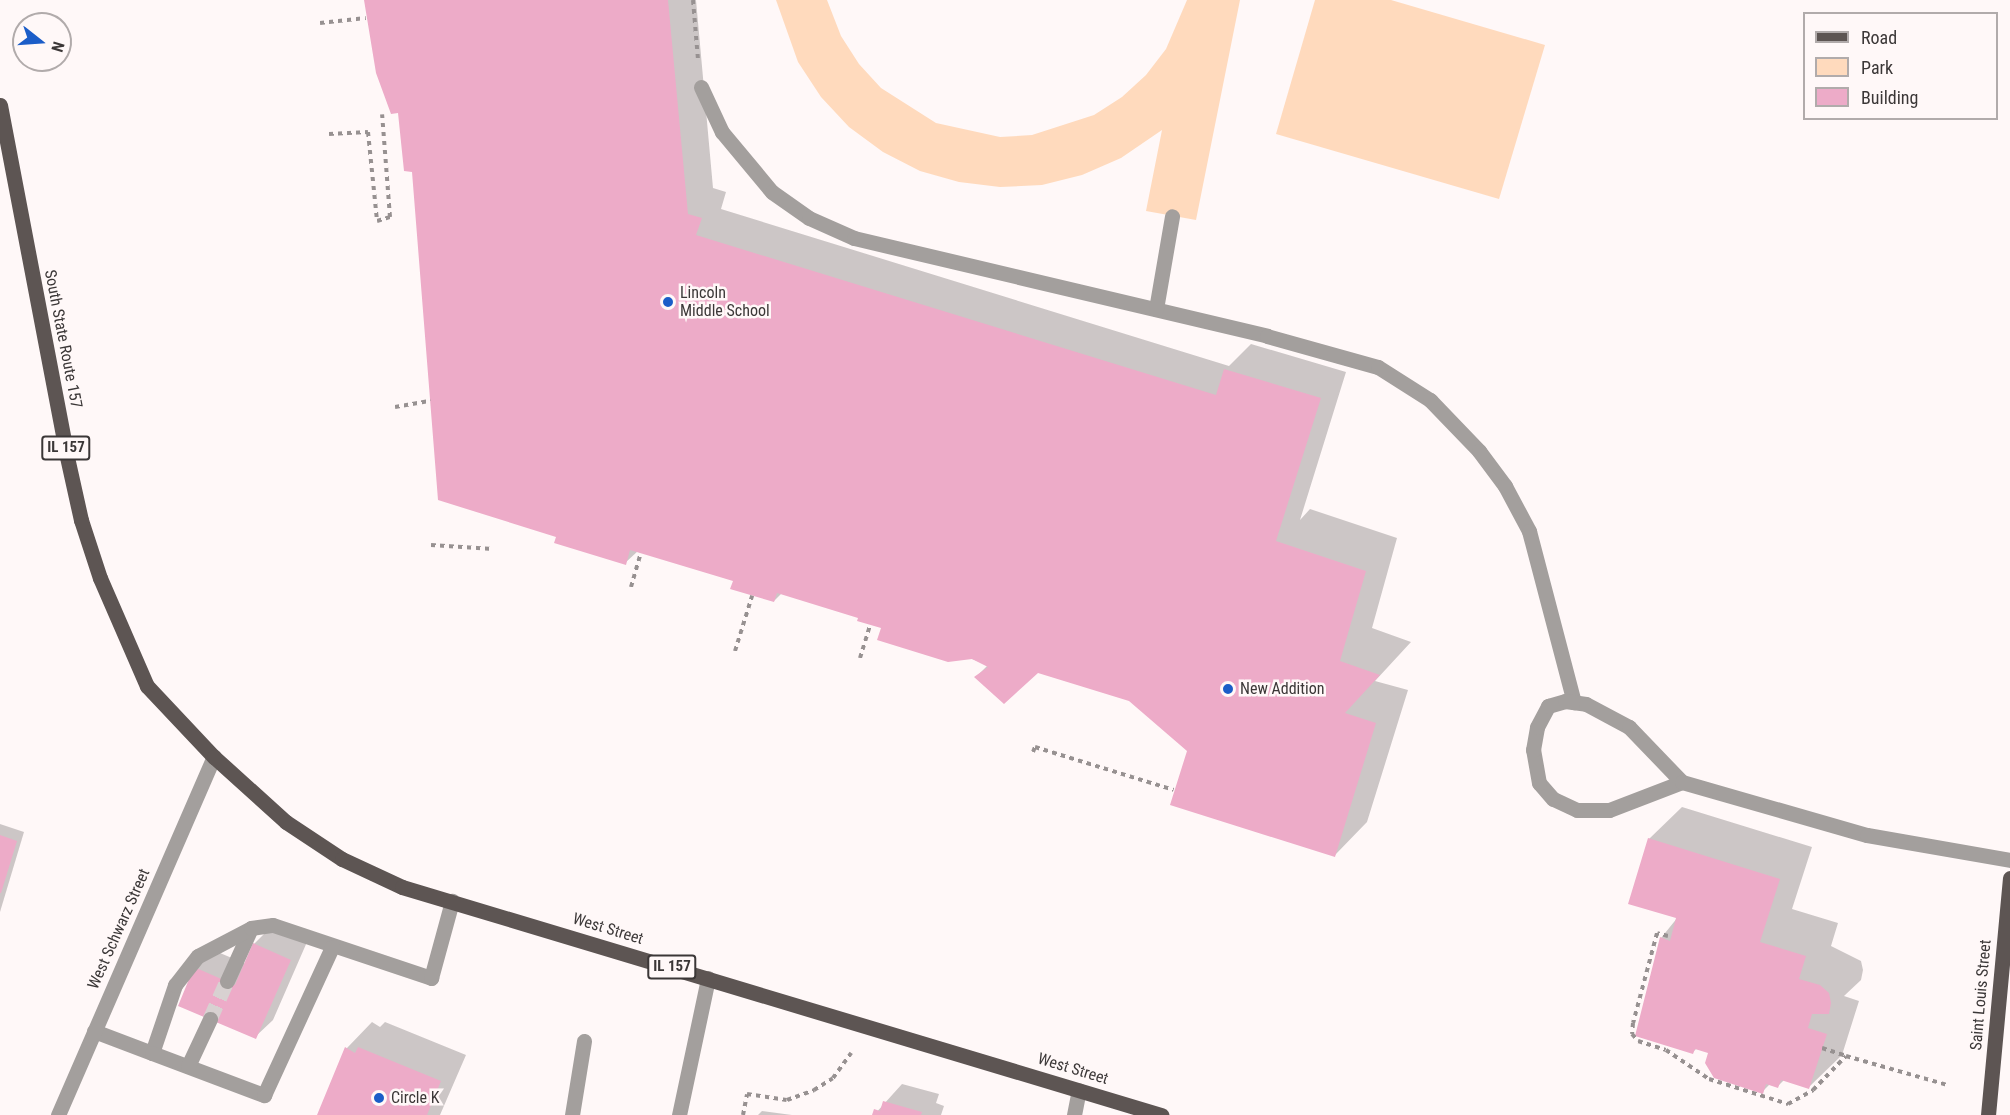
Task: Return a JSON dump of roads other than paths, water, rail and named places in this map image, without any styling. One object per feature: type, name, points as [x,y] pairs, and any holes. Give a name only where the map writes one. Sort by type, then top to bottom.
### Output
[{"type":"main road","name":"South State Route 157","points":[[0,105],[84,530],[126,643],[147,686],[214,757]]},
{"type":"main road","name":"West Street","points":[[214,757],[286,822],[342,859],[402,887],[1161,1115]]},
{"type":"main road","name":"Saint Louis Street","points":[[1988,1115],[2010,878]]},
{"type":"street","points":[[701,87],[722,132],[772,192],[808,218],[854,238],[1156,309],[1378,367],[1430,400],[1486,459],[1505,486],[1529,531],[1574,702]]},
{"type":"street","points":[[1156,309],[1172,216]]},
{"type":"street","points":[[1682,782],[1609,810],[1577,810],[1553,799],[1539,783],[1533,750],[1537,727],[1548,706],[1574,702],[1601,710],[1629,727],[1682,782],[1867,835],[2010,860]]},
{"type":"street","name":"West Schwarz Street","points":[[58,1115],[214,757]]},
{"type":"street","points":[[152,1053],[175,985],[198,956],[251,928],[273,925],[431,978],[452,901]]},
{"type":"street","points":[[227,981],[251,928]]},
{"type":"street","points":[[94,1031],[264,1095],[332,946]]},
{"type":"street","points":[[679,1115],[708,978]]},
{"type":"street","points":[[188,1066],[210,1019]]},
{"type":"street","points":[[572,1115],[584,1041]]},
{"type":"street","points":[[1074,1115],[1078,1090]]},
{"type":"tunnel","points":[[210,1019],[227,981]]},
{"type":"place","name":"Lincoln Middle School","points":[[668,302]]},
{"type":"place","name":"New Addition","points":[[1228,689]]},
{"type":"place","name":"Circle K","points":[[379,1098]]}]
